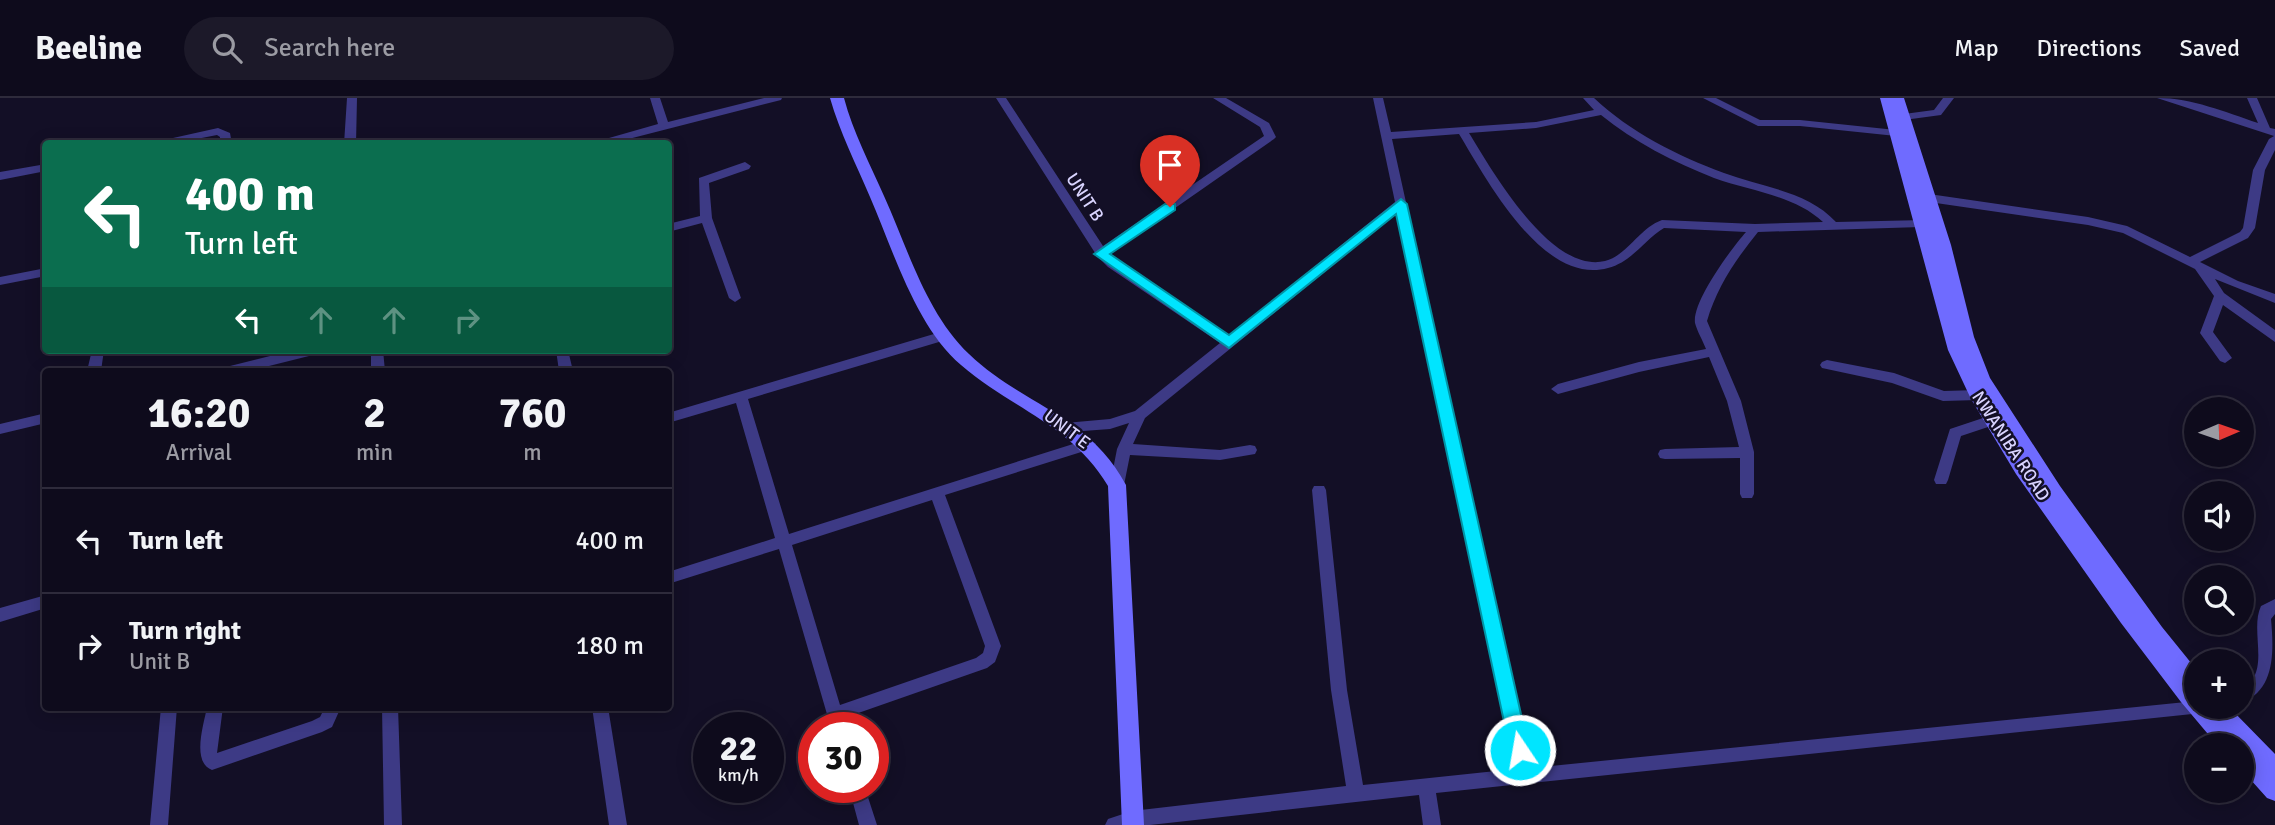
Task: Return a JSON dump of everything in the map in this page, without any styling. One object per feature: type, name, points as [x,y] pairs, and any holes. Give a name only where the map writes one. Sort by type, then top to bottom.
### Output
[{"type":"main road","name":"UNIT E","points":[[837,98],[901,251],[944,336],[954,349],[985,374],[1070,427],[1105,462],[1117,485],[1132,822]]},
{"type":"main road","name":"NWANIBA ROAD","points":[[1887,98],[1900,125],[1922,223],[1956,350],[1978,395],[1992,420],[2140,636],[2184,684]]},
{"type":"main road","points":[[1897,98],[1900,125],[1929,198],[1966,337],[1982,379],[2062,502],[2155,633],[2184,669]]},
{"type":"main road","points":[[2219,719],[2275,769]]},
{"type":"main road","points":[[2254,769],[2275,791]]},
{"type":"street","points":[[655,98],[664,126]]},
{"type":"street","points":[[609,140],[777,98]]},
{"type":"street","name":"UNIT B","points":[[1001,98],[1101,254],[1229,343]]},
{"type":"street","points":[[1101,254],[1270,137],[1265,125],[1218,98]]},
{"type":"street","points":[[1378,98],[1525,778]]},
{"type":"street","points":[[1588,98],[1602,112],[1678,157],[1816,208],[1833,227]]},
{"type":"street","points":[[1708,98],[1758,123],[1900,125],[1937,113],[1949,98]]},
{"type":"street","points":[[2162,98],[2173,99],[2272,134]]},
{"type":"street","points":[[2195,265],[2244,235],[2249,228],[2259,170],[2272,134],[2252,98]]},
{"type":"street","points":[[350,140],[355,99]]},
{"type":"street","points":[[1387,136],[1536,125],[1602,112]]},
{"type":"street","points":[[168,140],[205,131],[226,135],[226,140]]},
{"type":"street","points":[[1463,132],[1487,172],[1549,248],[1570,262],[1604,265],[1621,258],[1652,229],[1662,224],[1755,228],[1922,223]]},
{"type":"street","points":[[736,298],[706,218],[703,181],[745,166]]},
{"type":"street","points":[[0,176],[42,168]]},
{"type":"street","points":[[1929,198],[2107,225],[2149,239],[2195,265],[2275,299]]},
{"type":"street","points":[[1070,427],[1110,424],[1140,415],[1401,204]]},
{"type":"street","points":[[672,227],[706,218]]},
{"type":"street","points":[[1747,494],[1747,452],[1728,380],[1712,352],[1701,321],[1704,306],[1755,228]]},
{"type":"street","points":[[2195,265],[2220,296],[2275,337]]},
{"type":"street","points":[[0,281],[42,273]]},
{"type":"street","points":[[2220,296],[2206,333],[2225,358]]},
{"type":"street","points":[[672,417],[944,336]]},
{"type":"street","points":[[1558,390],[1639,367],[1712,352]]},
{"type":"street","points":[[242,368],[297,354]]},
{"type":"street","points":[[1827,365],[1894,377],[1943,396],[1978,395]]},
{"type":"street","points":[[741,397],[834,712]]},
{"type":"street","points":[[1117,485],[1124,449],[1140,415]]},
{"type":"street","points":[[0,429],[42,419]]},
{"type":"street","points":[[1941,480],[1955,433],[1992,420]]},
{"type":"street","points":[[672,577],[1089,444]]},
{"type":"street","points":[[1124,449],[1220,455],[1250,450]]},
{"type":"street","points":[[1665,454],[1747,452]]},
{"type":"street","points":[[1319,490],[1339,690],[1356,793]]},
{"type":"street","points":[[859,712],[981,663],[989,657],[993,646],[937,493]]},
{"type":"street","points":[[0,615],[42,602]]},
{"type":"street","points":[[2254,688],[2259,685],[2266,671],[2263,619],[2266,611],[2275,606]]},
{"type":"street","points":[[1114,825],[1356,793],[1525,778],[1810,745],[2184,709]]},
{"type":"street","points":[[159,825],[169,711]]},
{"type":"street","points":[[214,711],[208,756],[212,762],[316,727],[326,722],[331,711]]},
{"type":"street","points":[[390,711],[393,825]]},
{"type":"street","points":[[601,711],[618,825]]},
{"type":"street","points":[[1426,786],[1432,825]]},
{"type":"street","points":[[861,803],[868,825]]},
{"type":"route","points":[[1170,207],[1101,254],[1229,343],[1401,204],[1520,750]]}]
